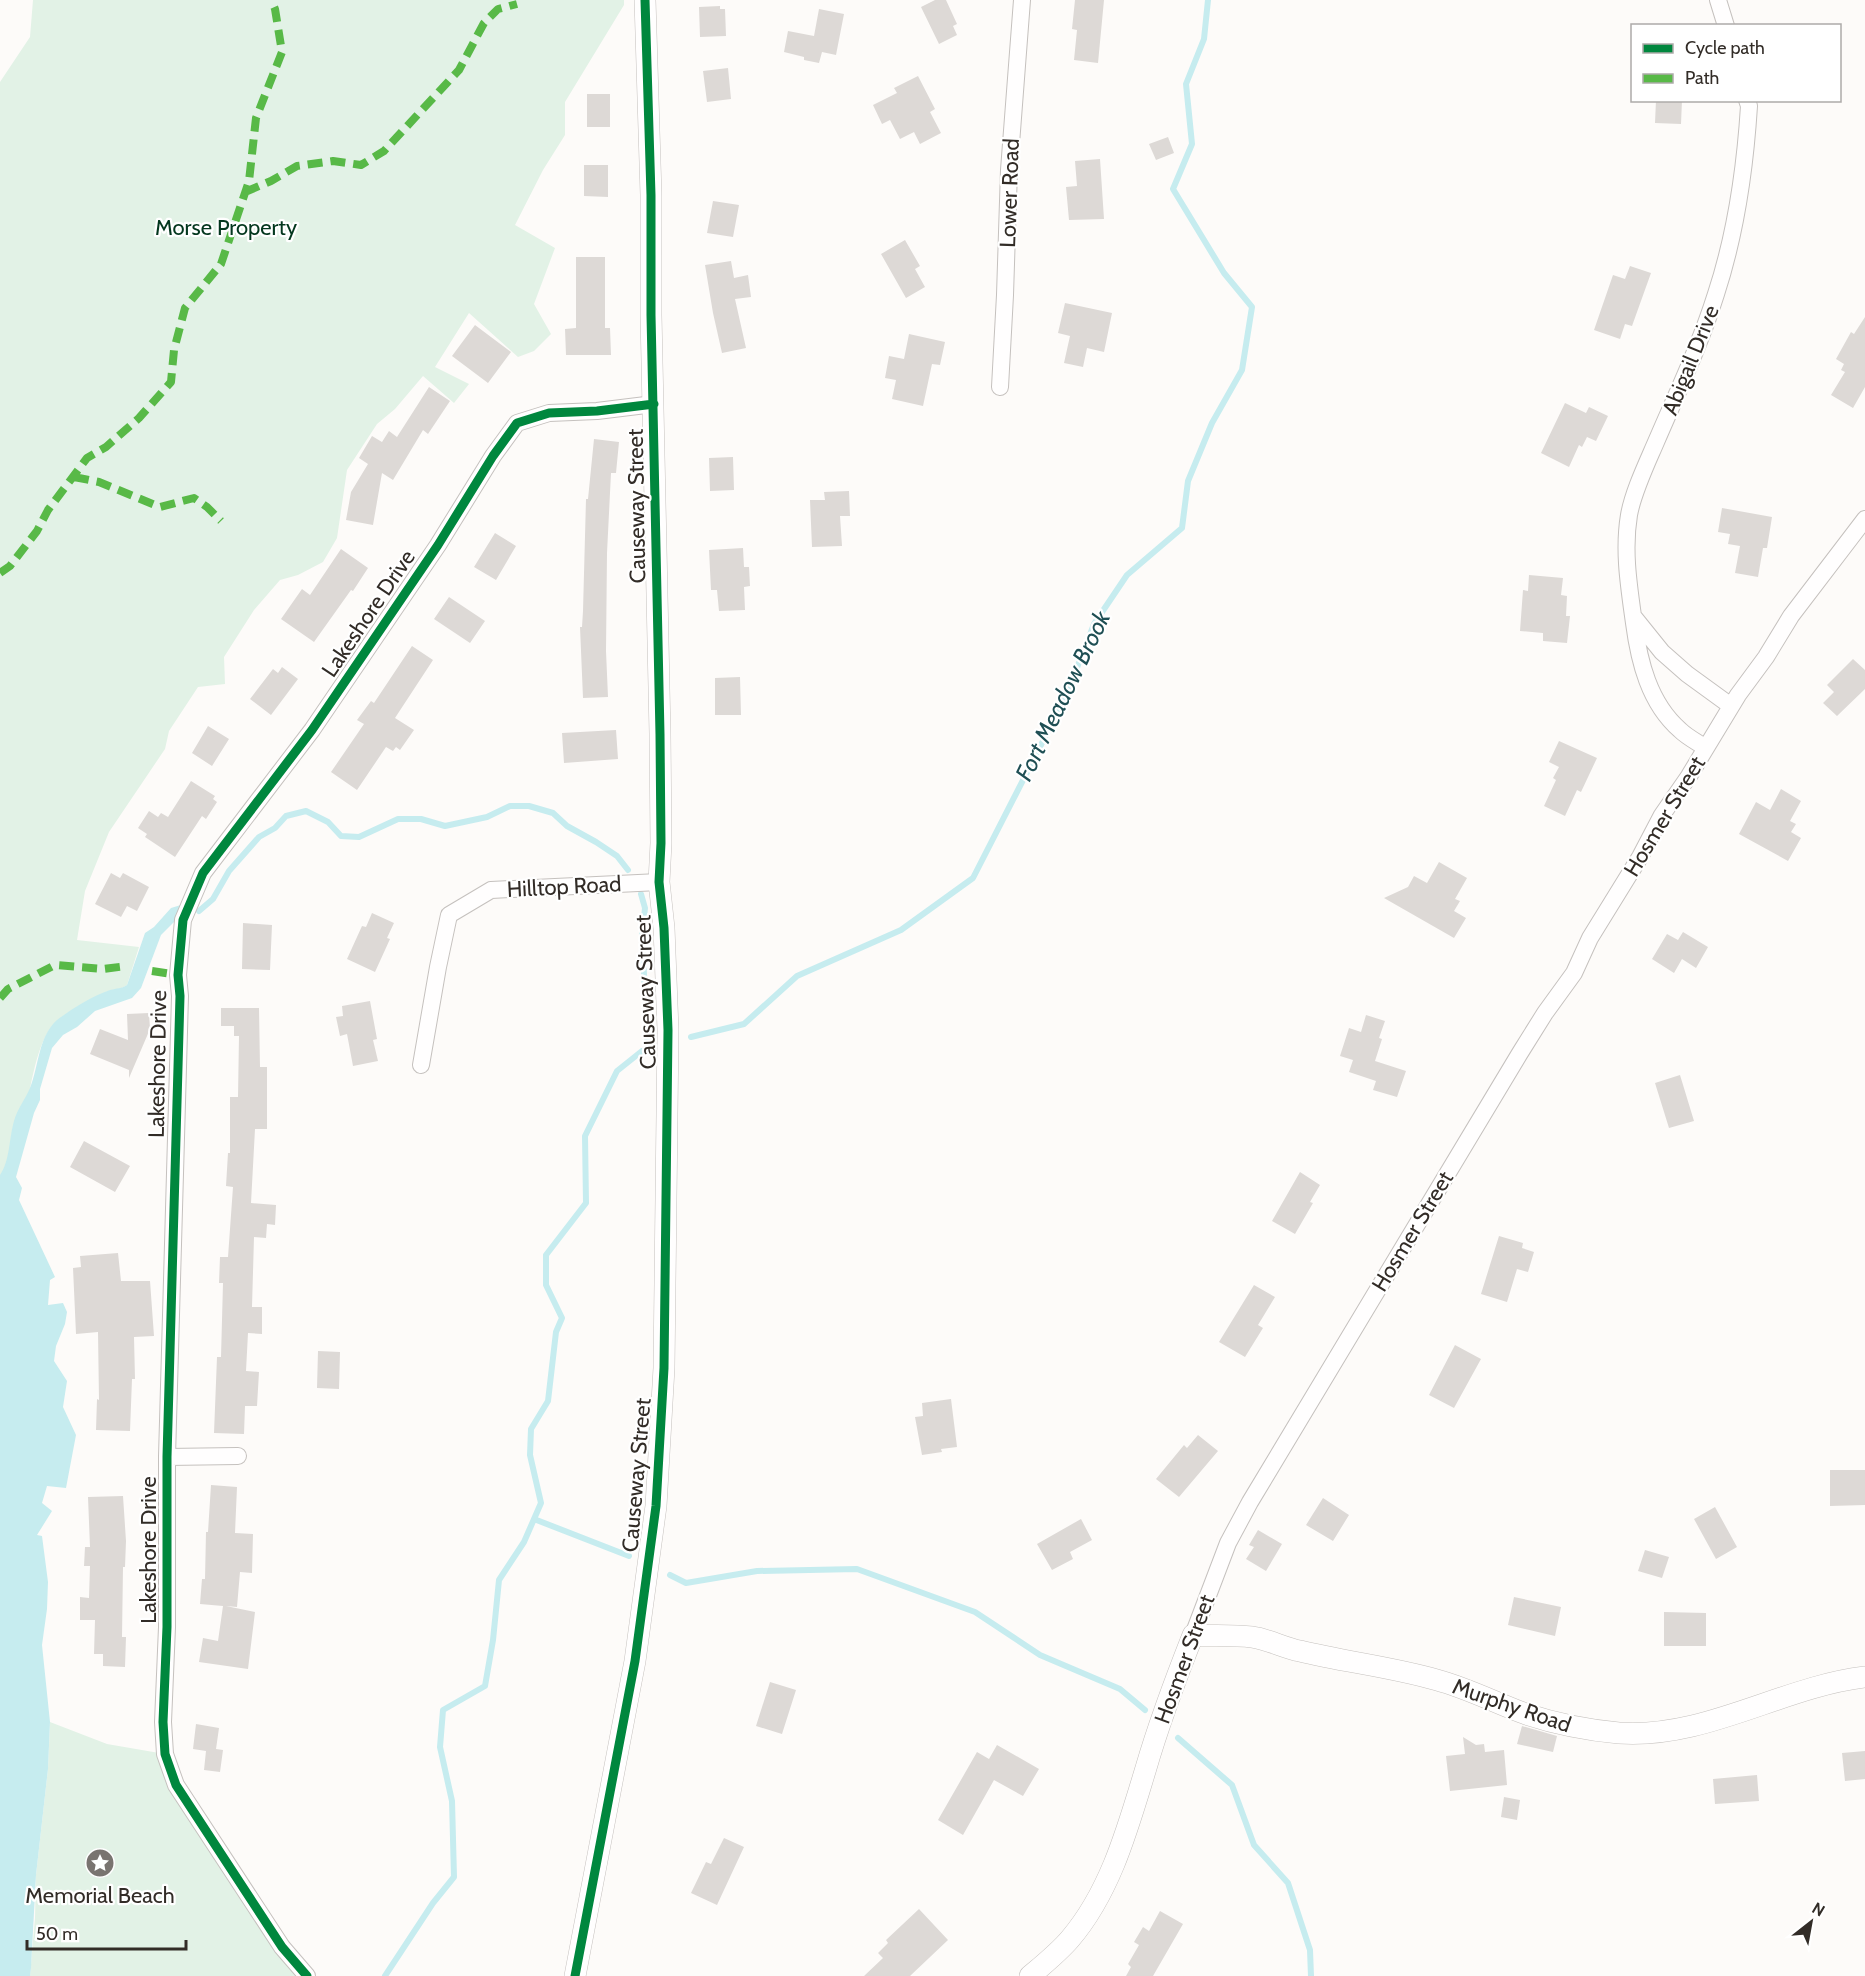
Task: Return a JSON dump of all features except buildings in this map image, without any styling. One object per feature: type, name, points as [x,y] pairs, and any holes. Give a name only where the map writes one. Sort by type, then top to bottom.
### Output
[{"type":"street","name":"Causeway Street","points":[[575,1976],[635,1661],[656,1506],[664,1368],[668,1030],[664,928],[659,882],[660,756],[651,315],[651,195],[645,0]]},
{"type":"street","name":"Lower Road","points":[[1000,387],[1009,170],[1022,0]]},
{"type":"street","points":[[1718,0],[1724,24]]},
{"type":"street","name":"Abigail Drive","points":[[1706,748],[1679,729],[1658,704],[1639,657],[1630,608],[1626,561],[1629,514],[1717,293],[1740,201],[1746,153],[1748,102]]},
{"type":"street","name":"Lakeshore Drive","points":[[308,1976],[282,1947],[176,1785],[165,1754],[163,1722],[167,1627],[167,1457],[180,996],[178,975],[183,920],[203,873],[319,721],[517,423],[549,413],[597,411],[654,404]]},
{"type":"street","name":"Hosmer Street","points":[[1030,1976],[1070,1939],[1097,1900],[1117,1857],[1193,1635],[1228,1543],[1250,1502],[1545,1012],[1574,973],[1590,938],[1640,857],[1662,815],[1791,616],[1865,519]]},
{"type":"street","name":"Abigail Drive","points":[[1633,616],[1662,652],[1687,674],[1731,706]]},
{"type":"street","name":"Hilltop Road","points":[[421,1065],[449,915],[491,890],[659,882]]},
{"type":"street","points":[[167,1457],[238,1456]]},
{"type":"street","name":"Murphy Road","points":[[1193,1635],[1253,1637],[1299,1651],[1393,1669],[1439,1680],[1528,1714],[1562,1724],[1621,1733],[1668,1732],[1714,1721],[1805,1691],[1865,1677]]},
{"type":"green space","name":"Morse Property","points":[[33,0],[624,0],[624,5],[565,102],[565,135],[543,170],[515,225],[555,248],[534,304],[551,334],[534,351],[518,357],[469,313],[435,367],[469,384],[454,403],[423,376],[395,409],[377,424],[347,470],[337,538],[323,562],[298,575],[280,580],[254,610],[224,657],[225,684],[198,687],[169,731],[165,749],[109,832],[85,891],[77,940],[139,947],[127,985],[106,992],[76,1008],[58,1020],[49,1030],[37,1060],[17,1144],[0,1177],[0,82],[30,37]]},
{"type":"green space","points":[[50,1722],[107,1744],[165,1754],[307,1976],[30,1976],[36,1875],[48,1769]]},
{"type":"water","points":[[184,904],[177,919],[161,935],[141,988],[132,998],[95,1011],[77,1027],[63,1035],[52,1048],[40,1089],[40,1100],[34,1113],[16,1177],[22,1188],[19,1200],[55,1277],[50,1280],[48,1305],[63,1303],[67,1312],[56,1346],[54,1361],[67,1381],[63,1407],[76,1435],[66,1488],[47,1486],[42,1503],[52,1511],[37,1535],[42,1536],[48,1582],[42,1645],[50,1722],[48,1769],[36,1875],[30,1976],[0,1976],[0,1175],[8,1156],[15,1117],[30,1088],[42,1043],[51,1027],[75,1007],[104,992],[127,985],[145,933],[154,927],[171,908]]},
{"type":"waterway","name":"Fort Meadow Brook","points":[[691,1037],[744,1024],[797,976],[901,930],[973,878],[1066,696],[1094,624],[1127,575],[1182,528],[1188,481],[1212,423],[1242,370],[1252,307],[1224,273],[1173,189],[1192,144],[1186,84],[1204,39],[1208,0]]},
{"type":"waterway","points":[[199,911],[213,899],[229,871],[259,837],[275,828],[286,816],[306,811],[328,822],[341,836],[359,837],[398,819],[421,819],[445,826],[487,817],[510,806],[529,806],[553,813],[567,826],[617,856],[628,870]]},
{"type":"waterway","points":[[641,894],[645,908],[642,936],[648,1050]]},
{"type":"waterway","name":"Fort Meadow Brook","points":[[385,1976],[433,1903],[454,1877],[452,1801],[440,1747],[443,1710],[485,1686],[493,1640],[499,1580],[524,1542],[541,1503],[530,1455],[531,1429],[548,1401],[556,1332],[562,1318],[546,1285],[546,1255],[586,1203],[585,1136],[617,1071],[642,1051],[652,1049]]},
{"type":"waterway","points":[[534,1519],[629,1556]]},
{"type":"waterway","points":[[670,1575],[686,1583],[757,1571],[857,1569],[975,1612],[1040,1655],[1120,1689],[1145,1710]]},
{"type":"waterway","points":[[1178,1738],[1232,1785],[1254,1845],[1288,1883],[1310,1950],[1311,1976]]},
{"type":"marked path","points":[[0,573],[10,566],[37,531],[48,510],[87,458],[106,447],[139,418],[171,382],[174,350],[185,308],[221,264],[249,181],[256,118],[282,52],[275,9],[271,0]]},
{"type":"marked path","points":[[245,192],[297,166],[333,161],[361,165],[384,151],[459,70],[484,23],[498,9],[517,4]]},
{"type":"marked path","points":[[74,477],[99,482],[160,507],[194,498],[221,521]]},
{"type":"marked path","points":[[0,998],[8,989],[55,965],[103,969],[127,966]]},
{"type":"marked path","points":[[152,971],[178,975]]},
{"type":"cycle path","points":[[575,1976],[635,1661],[656,1506],[664,1368],[668,1030],[664,928],[659,882],[660,734],[651,315],[651,195],[645,0]]},
{"type":"cycle path","points":[[307,1976],[282,1947],[176,1785],[165,1754],[163,1722],[167,1627],[167,1457],[180,996],[178,975],[183,920],[203,873],[312,730],[438,545],[493,456],[517,423],[549,413],[597,411],[654,404]]},
{"type":"place","name":"Memorial Beach","points":[[100,1863]]}]
